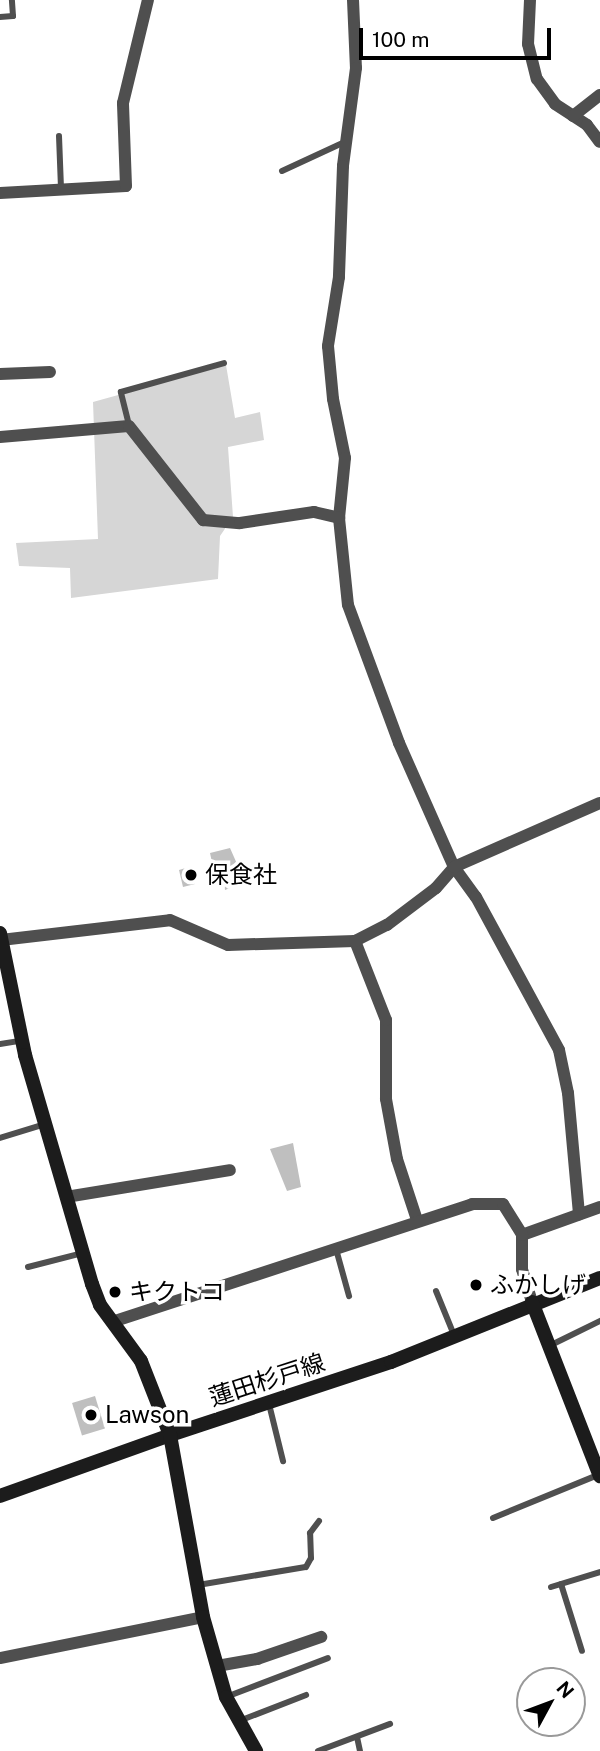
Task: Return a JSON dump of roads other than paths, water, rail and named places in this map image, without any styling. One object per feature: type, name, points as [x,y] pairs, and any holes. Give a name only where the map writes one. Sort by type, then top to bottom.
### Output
[{"type":"main road","points":[[1,937],[22,1041],[83,1252],[100,1305],[141,1361],[170,1434],[203,1617],[226,1697],[256,1751]]},
{"type":"main road","name":"蓮田杉戸線","points":[[0,1496],[170,1434],[269,1404],[600,1278]]},
{"type":"main road","points":[[532,1303],[596,1456],[600,1475]]},
{"type":"street","points":[[0,193],[126,186],[123,103],[148,0]]},
{"type":"street","points":[[353,0],[356,68],[339,277],[328,346],[332,399],[345,458],[339,518],[348,605],[359,643],[454,867],[483,908],[559,1050],[568,1093],[579,1215]]},
{"type":"street","points":[[530,0],[528,44],[534,72],[555,104],[573,116],[600,142]]},
{"type":"street","points":[[573,116],[600,95]]},
{"type":"street","points":[[0,374],[50,372]]},
{"type":"street","points":[[0,437],[129,426],[203,520],[240,523],[314,512],[339,518]]},
{"type":"street","points":[[1,937],[170,920],[228,945],[355,941],[387,925],[436,888],[454,867],[600,803]]},
{"type":"street","points":[[355,941],[386,1020],[386,1099],[397,1159],[417,1220]]},
{"type":"street","points":[[66,1197],[230,1170]]},
{"type":"street","points":[[112,1322],[417,1220],[492,1201],[511,1211],[522,1235],[522,1269],[532,1303]]},
{"type":"street","points":[[522,1235],[600,1207]]},
{"type":"street","points":[[0,1658],[203,1617]]},
{"type":"street","points":[[218,1666],[257,1659],[321,1637]]},
{"type":"lane","points":[[0,17],[13,16],[12,0]]},
{"type":"lane","points":[[59,136],[61,188]]},
{"type":"lane","points":[[282,171],[348,141]]},
{"type":"lane","points":[[129,426],[121,392],[225,363]]},
{"type":"lane","points":[[0,1044],[22,1041]]},
{"type":"lane","points":[[0,1138],[45,1124]]},
{"type":"lane","points":[[336,1249],[349,1296]]},
{"type":"lane","points":[[28,1267],[83,1252]]},
{"type":"lane","points":[[436,1291],[454,1335]]},
{"type":"lane","points":[[550,1346],[600,1321]]},
{"type":"lane","points":[[269,1404],[282,1461]]},
{"type":"lane","points":[[493,1518],[600,1475]]},
{"type":"lane","points":[[198,1585],[306,1567],[311,1558],[310,1533],[319,1521]]},
{"type":"lane","points":[[551,1587],[600,1572]]},
{"type":"lane","points":[[561,1584],[582,1651]]},
{"type":"lane","points":[[226,1697],[328,1658]]},
{"type":"lane","points":[[240,1721],[306,1695]]},
{"type":"lane","points":[[318,1751],[390,1724]]},
{"type":"lane","points":[[357,1737],[360,1751]]},
{"type":"place","name":"保食社","points":[[191,875]]},
{"type":"place","name":"ふかしげ","points":[[476,1285]]},
{"type":"place","name":"キクトコ","points":[[115,1292]]},
{"type":"place","name":"Lawson","points":[[91,1415]]}]
